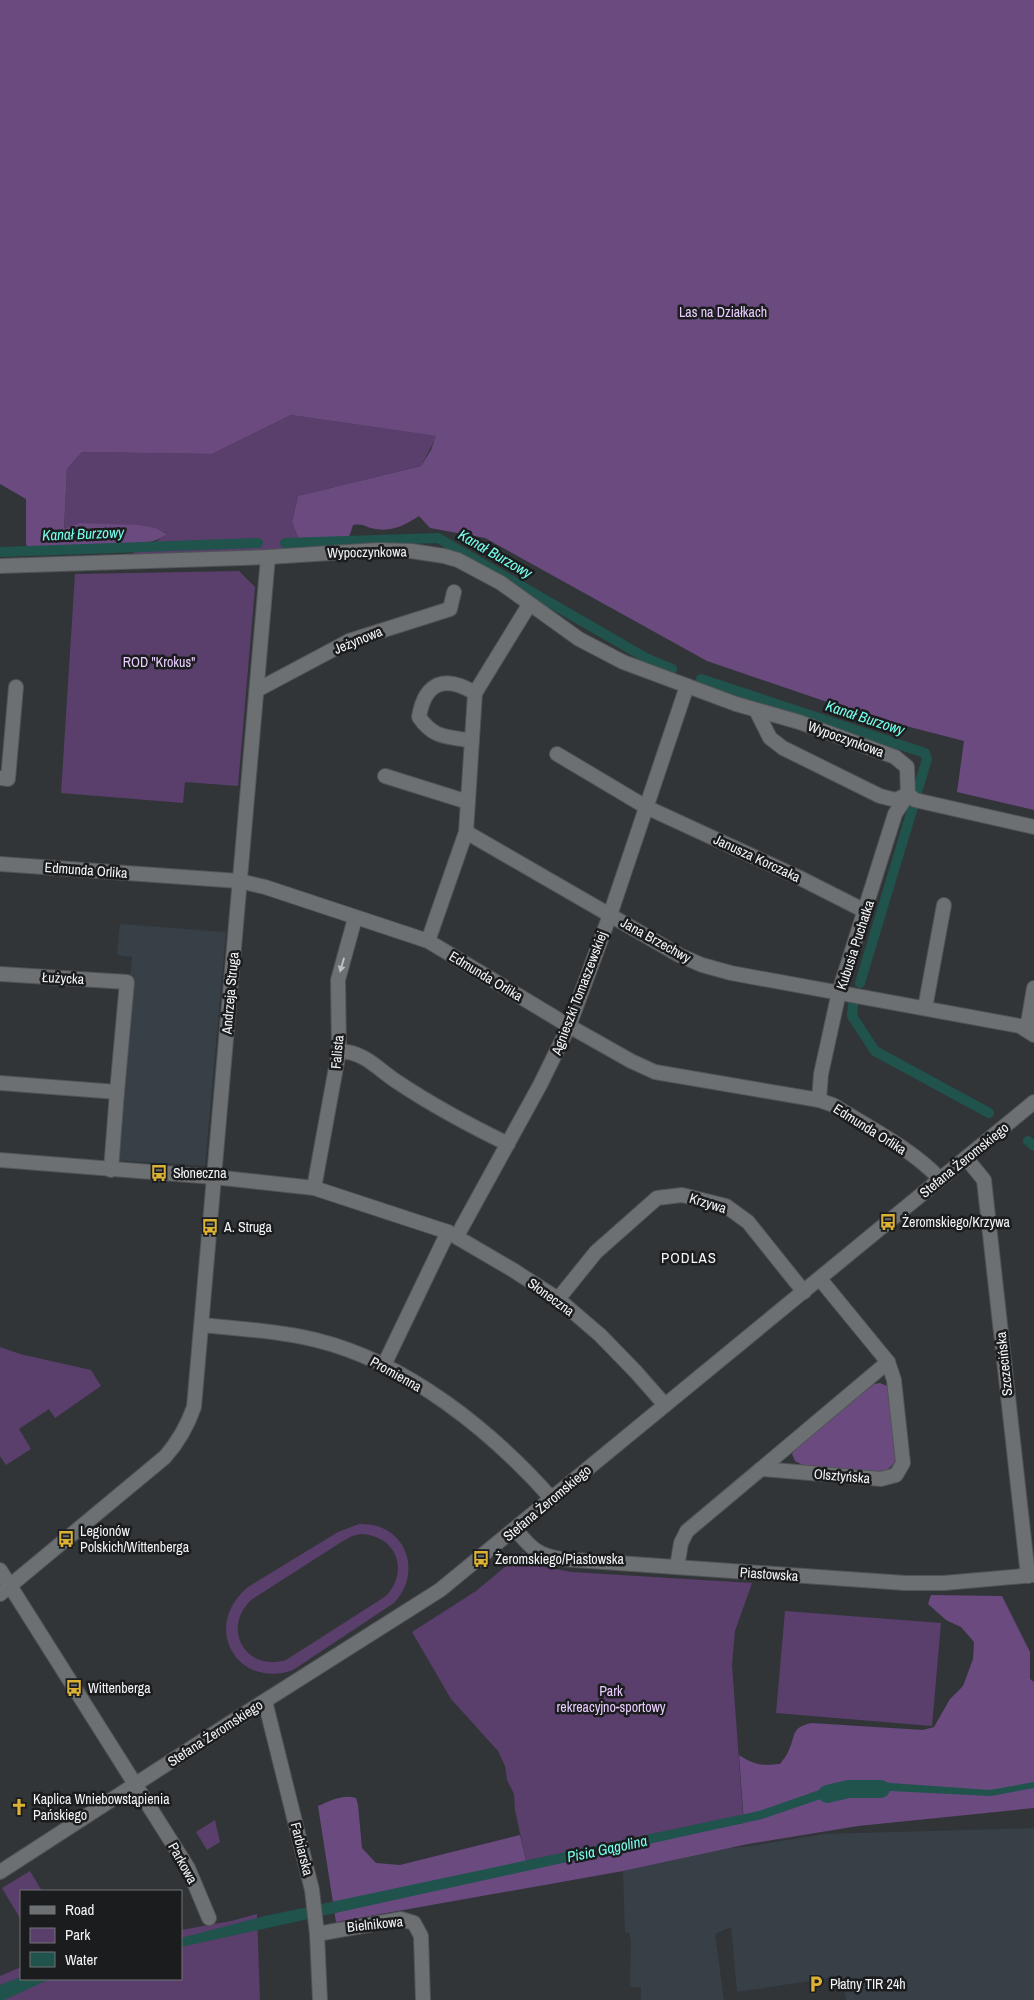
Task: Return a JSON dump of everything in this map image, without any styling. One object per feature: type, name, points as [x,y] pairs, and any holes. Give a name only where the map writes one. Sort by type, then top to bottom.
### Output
[{"type":"street","name":"Wypoczynkowa","points":[[0,566],[268,557],[378,550],[411,551],[436,555],[464,563],[501,583],[578,639],[610,656],[687,686],[756,710],[799,722],[895,757],[906,767],[908,794]]},
{"type":"street","name":"Andrzeja Struga","points":[[5,1590],[165,1457],[178,1442],[194,1407],[268,557]]},
{"type":"street","name":"Jeżynowa","points":[[257,690],[349,641],[450,609],[454,592]]},
{"type":"street","points":[[428,941],[466,832],[475,693],[529,605]]},
{"type":"street","points":[[472,741],[439,736],[427,729],[419,717],[422,703],[430,689],[446,682],[460,684],[475,693]]},
{"type":"street","name":"Agnieszki Tomaszewskiej","points":[[384,1365],[453,1234],[508,1144],[569,1026],[610,915],[687,686]]},
{"type":"street","points":[[0,778],[8,779],[16,687]]},
{"type":"street","points":[[756,710],[770,738],[783,748],[880,796],[896,800],[908,794],[915,800],[923,803],[1034,826]]},
{"type":"street","points":[[557,754],[646,807]]},
{"type":"street","points":[[385,776],[468,802]]},
{"type":"street","name":"Kubusia Puchatka","points":[[819,1100],[822,1074],[839,992],[895,814],[908,794]]},
{"type":"street","name":"Janusza Korczaka","points":[[646,807],[800,878],[866,911]]},
{"type":"street","name":"Jana Brzechwy","points":[[466,832],[679,955],[702,965],[731,973],[1020,1026],[1030,1032]]},
{"type":"street","name":"Edmunda Orlika","points":[[0,864],[240,881],[428,941],[631,1061],[655,1072],[819,1100],[833,1105],[928,1167],[940,1179]]},
{"type":"street","points":[[925,1008],[944,905]]},
{"type":"street","name":"Falista","points":[[314,1188],[339,1051],[338,980],[355,918]]},
{"type":"street","name":"Łużycka","points":[[0,974],[127,982],[117,1092]]},
{"type":"street","points":[[1030,1032],[1034,988]]},
{"type":"street","points":[[339,1051],[352,1051],[365,1058],[399,1083],[508,1144]]},
{"type":"street","points":[[0,1083],[117,1092],[111,1170]]},
{"type":"street","name":"Stefana Żeromskiego","points":[[0,1872],[440,1590],[516,1530],[1034,1102]]},
{"type":"street","name":"Szczecińska","points":[[966,1158],[984,1180],[985,1186],[1031,1576]]},
{"type":"street","name":"Słoneczna","points":[[0,1160],[214,1177],[314,1188],[453,1234],[558,1300],[600,1335],[636,1372],[665,1406]]},
{"type":"street","name":"Krzywa","points":[[558,1300],[596,1252],[656,1198],[682,1195],[726,1206],[748,1222],[804,1292]]},
{"type":"street","name":"Olsztyńska","points":[[762,1469],[881,1479],[896,1475],[903,1463],[894,1380],[888,1362],[820,1279]]},
{"type":"street","name":"Promienna","points":[[202,1325],[274,1333],[314,1340],[349,1350],[384,1365],[446,1403],[482,1431],[514,1458],[552,1499]]},
{"type":"street","points":[[677,1567],[681,1543],[688,1531],[888,1362]]},
{"type":"street","name":"Piastowska","points":[[516,1530],[528,1544],[544,1556],[905,1583],[944,1583],[1031,1576]]},
{"type":"street","name":"Parkowa","points":[[0,1570],[5,1590],[136,1785],[188,1868],[209,1918]]},
{"type":"street","name":"Farbiarska","points":[[265,1701],[313,1898],[317,1929],[320,2000]]},
{"type":"street","name":"Bielnikowa","points":[[317,1929],[394,1920],[408,1920],[414,1923],[421,1936],[423,2000]]},
{"type":"shaded area","points":[[120,924],[226,932],[205,1166],[113,1160],[132,957],[117,955]]},
{"type":"shaded area","points":[[1034,1828],[1034,2000],[846,2000],[842,1976],[737,1992],[731,1927],[715,1934],[724,2000],[641,2000],[641,1987],[630,1987],[631,1940],[629,1933],[625,1932],[623,1871],[722,1849],[824,1834]]},
{"type":"green space","name":"Las na Działkach","points":[[0,0],[1034,0],[1034,810],[957,792],[964,741],[871,717],[707,661],[485,538],[430,528],[419,516],[404,524],[382,530],[353,525],[349,537],[299,540],[292,522],[298,496],[421,466],[431,450],[436,436],[291,415],[212,454],[82,452],[67,469],[64,529],[80,523],[139,525],[155,528],[167,534],[157,540],[127,549],[29,555],[26,543],[26,499],[0,484]]},
{"type":"green space","points":[[291,415],[437,436],[421,466],[298,496],[292,522],[303,551],[132,556],[140,543],[156,542],[167,533],[139,525],[102,525],[64,529],[67,469],[82,452],[212,454]]},
{"type":"green space","name":"ROD \"Krokus\"","points":[[239,571],[255,587],[238,786],[185,782],[183,803],[61,793],[75,574]]},
{"type":"green space","points":[[0,1347],[20,1354],[91,1370],[101,1386],[55,1418],[49,1409],[19,1429],[31,1449],[6,1465],[0,1456]]},
{"type":"green space","points":[[880,1383],[887,1386],[890,1390],[895,1426],[897,1453],[895,1461],[890,1467],[875,1473],[808,1468],[795,1461],[792,1454],[796,1447],[874,1384]]},
{"type":"green space","points":[[359,1524],[375,1526],[388,1531],[398,1540],[405,1551],[408,1563],[408,1577],[403,1590],[394,1603],[293,1670],[273,1674],[256,1671],[242,1663],[232,1651],[227,1636],[227,1620],[234,1603],[248,1587],[338,1532]],"holes":[[[361,1534],[373,1536],[391,1547],[396,1556],[397,1576],[386,1596],[286,1660],[272,1662],[259,1660],[249,1654],[242,1645],[238,1635],[238,1623],[242,1611],[251,1600],[352,1536]]]},
{"type":"green space","name":"Park rekreacyjno-sportowy","points":[[523,1552],[540,1566],[572,1572],[752,1583],[735,1631],[732,1665],[743,1815],[526,1861],[515,1810],[514,1794],[507,1780],[505,1766],[498,1751],[451,1699],[412,1632],[476,1591]]},
{"type":"green space","points":[[931,1595],[1002,1596],[1030,1652],[1030,1679],[1034,1682],[1034,1808],[858,1826],[748,1844],[623,1871],[336,1922],[318,1806],[337,1799],[346,1797],[356,1798],[362,1848],[376,1863],[400,1865],[520,1835],[526,1861],[744,1823],[739,1755],[758,1764],[780,1764],[788,1752],[795,1732],[800,1727],[811,1723],[923,1730],[934,1727],[950,1699],[963,1686],[973,1659],[974,1642],[961,1627],[946,1620],[928,1604]]},
{"type":"green space","points":[[785,1611],[941,1623],[932,1726],[776,1713]]},
{"type":"green space","points":[[215,1820],[220,1842],[207,1850],[196,1832]]},
{"type":"green space","points":[[30,1871],[41,1890],[20,1890],[20,1918],[2,1888]]},
{"type":"green space","points":[[257,1914],[260,2000],[0,2000],[0,1976],[20,1967],[20,1980],[182,1980],[182,1930]]},
{"type":"water","points":[[848,1780],[990,1790],[1034,1782],[1034,1788],[991,1796],[850,1789],[762,1819],[182,1947],[182,1938],[265,1916],[759,1811]]},
{"type":"water","points":[[20,1977],[20,1980],[48,1980],[4,2000],[0,2000],[0,1985]]},
{"type":"waterway","name":"Kanał Burzowy","points":[[285,543],[438,538],[646,658],[672,669]]},
{"type":"waterway","name":"Kanał Burzowy","points":[[0,552],[258,543]]},
{"type":"waterway","name":"Kanał Burzowy","points":[[701,679],[925,753],[927,759],[917,792]]},
{"type":"waterway","name":"Kanał Burzowy","points":[[860,983],[913,807]]},
{"type":"waterway","name":"Kanał Burzowy","points":[[853,1005],[852,1016],[875,1051],[989,1113]]},
{"type":"waterway","name":"Kanał Burzowy","points":[[1028,1141],[1034,1146]]},
{"type":"waterway","name":"Pisia Gągolina","points":[[827,1794],[849,1789],[881,1789]]},
{"type":"place","name":"Słoneczna","points":[[159,1173]]},
{"type":"place","name":"Żeromskiego/Krzywa","points":[[888,1222]]},
{"type":"place","name":"A. Struga","points":[[210,1227]]},
{"type":"place","name":"Legionów Polskich/Wittenberga","points":[[66,1539]]},
{"type":"place","name":"Żeromskiego/Piastowska","points":[[481,1559]]},
{"type":"place","name":"Wittenberga","points":[[74,1688]]},
{"type":"place","name":"Kaplica Wniebowstąpienia Pańskiego","points":[[19,1807]]},
{"type":"place","name":"Płatny TIR 24h","points":[[816,1984]]},
{"type":"district","name":"PODLAS","points":[[689,1258]]}]
